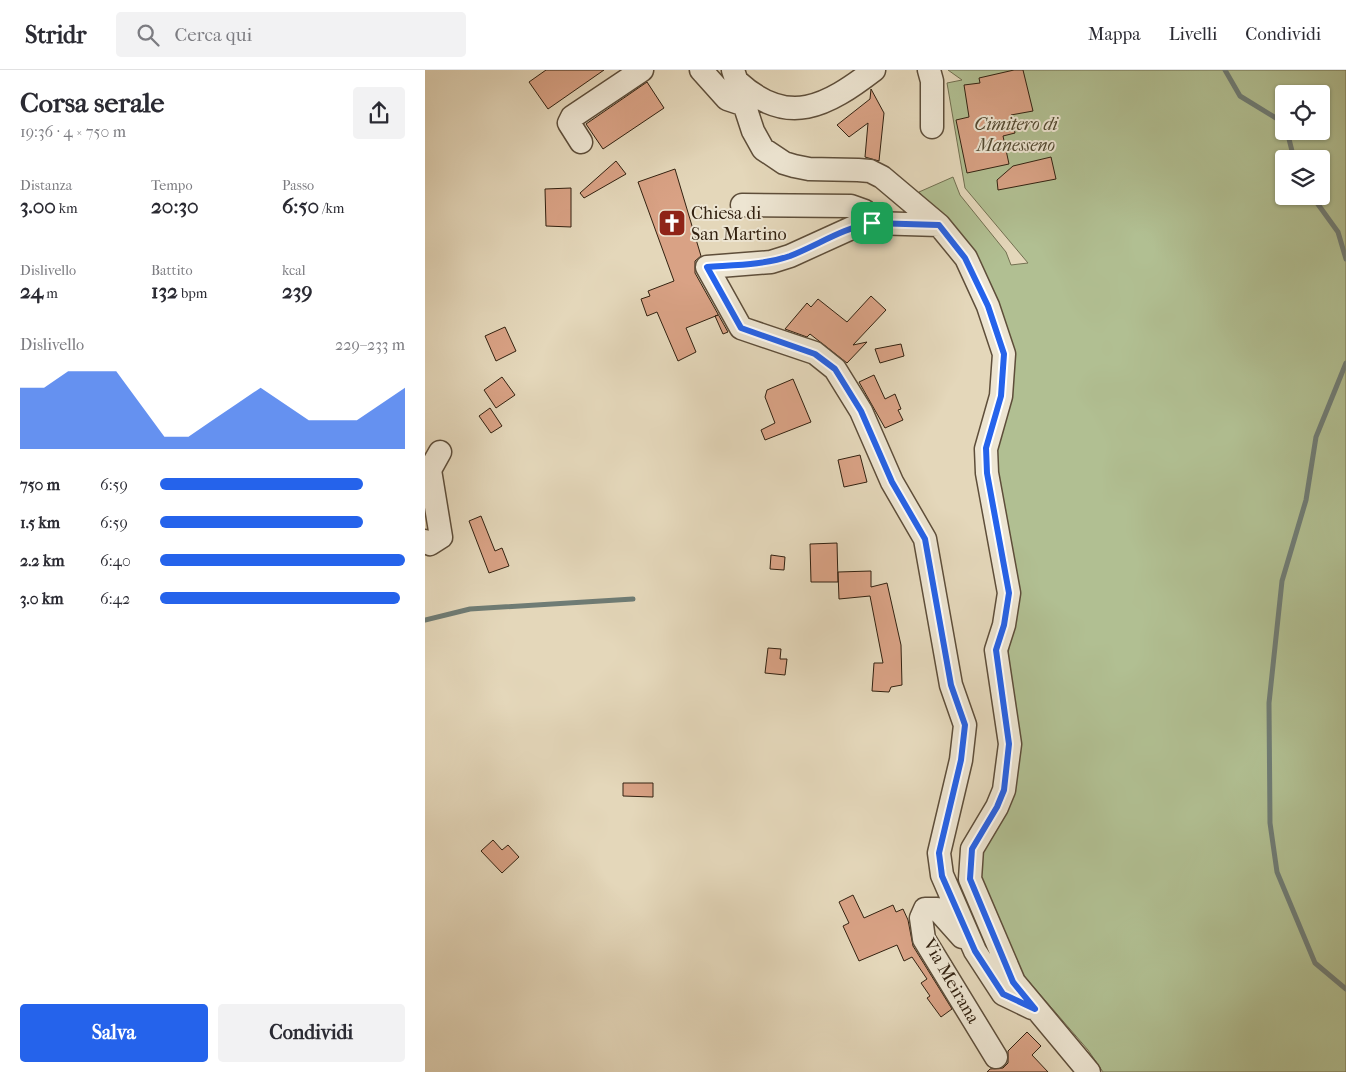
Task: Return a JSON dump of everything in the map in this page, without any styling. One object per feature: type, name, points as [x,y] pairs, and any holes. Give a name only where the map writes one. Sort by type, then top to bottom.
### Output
[{"type":"street","points":[[581,142],[569,123],[572,117],[642,70]]},
{"type":"street","points":[[701,70],[718,86],[727,99],[745,105]]},
{"type":"street","points":[[736,76],[753,96],[764,102],[798,109],[818,105],[844,93],[874,70]]},
{"type":"street","points":[[929,70],[932,127]]},
{"type":"street","points":[[736,76],[753,131],[763,149],[779,160],[809,169],[870,171],[881,177],[939,225],[965,258],[988,306],[1004,354],[1001,396],[986,448],[987,473],[1009,593],[1004,625],[996,650],[1009,744],[1004,790],[997,807],[972,849],[970,879],[1013,982],[1089,1072]]},
{"type":"street","points":[[742,205],[851,206],[865,212],[872,223]]},
{"type":"street","name":"Via Meirana","points":[[939,225],[872,223],[856,226],[791,256],[771,262],[707,267],[741,328],[815,354],[835,369],[861,411],[892,482],[925,539],[951,685],[965,725],[961,760],[939,853],[942,876],[975,951]]},
{"type":"street","points":[[425,541],[430,544],[441,537],[430,470],[440,452]]},
{"type":"street","name":"Via Meirana","points":[[996,1057],[924,939],[921,918],[925,909],[937,909],[975,951],[1003,994],[1035,1009]]},
{"type":"green space","name":"Cimitero di Manesseno","points":[[948,70],[1346,70],[1346,1072],[1103,1072],[1088,1050],[1013,963],[979,884],[977,860],[993,832],[1012,611],[986,469],[1012,371],[952,226],[919,192],[953,177],[960,195],[1006,252],[1011,265],[1028,263],[965,188],[947,83],[962,80]]},
{"type":"building","points":[[546,70],[604,70],[548,109],[529,82]]},
{"type":"building","points":[[1014,70],[1023,70],[1033,111],[1011,115],[1015,133],[1003,136],[1009,164],[967,173],[956,120],[969,117],[964,85],[980,83],[979,78]]},
{"type":"building","points":[[647,82],[664,108],[603,149],[586,124]]},
{"type":"building","points":[[871,89],[884,113],[879,161],[865,157],[868,123],[849,137],[837,125],[870,99]]},
{"type":"building","points":[[1051,157],[1056,179],[998,190],[997,180],[1013,166]]},
{"type":"building","points":[[616,161],[626,174],[584,198],[580,193]]},
{"type":"building","points":[[675,169],[701,256],[695,261],[695,273],[728,332],[723,334],[715,316],[686,328],[696,352],[678,361],[657,312],[647,316],[641,299],[650,296],[648,291],[674,281],[638,182]]},
{"type":"building","points":[[571,188],[571,227],[546,226],[545,189]]},
{"type":"building","points":[[871,296],[886,310],[853,345],[867,342],[847,363],[810,334],[807,337],[785,329],[807,303],[811,307],[818,299],[847,322]]},
{"type":"building","points":[[505,327],[516,351],[496,361],[485,336]]},
{"type":"building","points":[[901,344],[904,356],[880,363],[875,349]]},
{"type":"building","points":[[874,375],[885,399],[895,394],[901,409],[898,410],[903,420],[885,428],[859,382]]},
{"type":"building","points":[[502,377],[515,395],[496,408],[484,390]]},
{"type":"building","points":[[793,379],[811,422],[765,440],[761,430],[775,423],[765,397],[767,390]]},
{"type":"building","points":[[490,408],[502,426],[491,433],[479,416]]},
{"type":"building","points":[[860,455],[867,482],[844,487],[838,460]]},
{"type":"building","points":[[481,516],[495,551],[502,548],[509,566],[489,573],[469,521]]},
{"type":"building","points":[[837,543],[838,582],[811,582],[810,544]]},
{"type":"building","points":[[771,555],[785,557],[784,570],[770,569]]},
{"type":"building","points":[[871,571],[871,587],[887,583],[901,645],[902,685],[891,687],[889,692],[872,691],[874,663],[883,663],[870,596],[839,599],[838,572]]},
{"type":"building","points":[[768,648],[781,649],[780,659],[787,659],[785,675],[765,673]]},
{"type":"building","points":[[623,783],[653,783],[653,797],[623,796]]},
{"type":"building","points":[[493,840],[502,850],[508,845],[519,857],[502,873],[481,851]]},
{"type":"building","points":[[853,895],[864,918],[893,905],[896,912],[903,909],[908,920],[913,946],[952,1009],[941,1017],[927,998],[930,996],[921,983],[927,979],[912,957],[904,961],[897,945],[859,961],[843,926],[849,923],[839,902]]},
{"type":"building","points":[[1027,1032],[1041,1046],[1032,1055],[1048,1072],[987,1072],[990,1069],[1003,1068],[1008,1063],[1008,1051]]},
{"type":"waterway","points":[[1225,70],[1240,96],[1275,117]]},
{"type":"waterway","points":[[1289,140],[1292,150]]},
{"type":"waterway","points":[[1318,205],[1338,232],[1346,259]]},
{"type":"waterway","points":[[1346,363],[1316,437],[1306,500],[1282,581],[1269,703],[1270,823],[1277,872],[1315,963],[1346,989]]},
{"type":"waterway","points":[[425,620],[470,609],[633,599]]},
{"type":"place","name":"Chiesa di San Martino","points":[[672,223]]},
{"type":"route","points":[[872,223],[939,225],[965,258],[988,306],[1004,354],[1001,396],[986,448],[987,473],[1009,593],[1004,625],[996,650],[1009,744],[1004,790],[997,807],[972,849],[970,879],[1013,982],[1035,1009],[1003,994],[975,951],[942,876],[939,853],[961,760],[965,725],[951,685],[925,539],[892,482],[861,411],[835,369],[815,354],[741,328],[707,267],[771,262],[791,256],[856,226],[872,223]]}]
